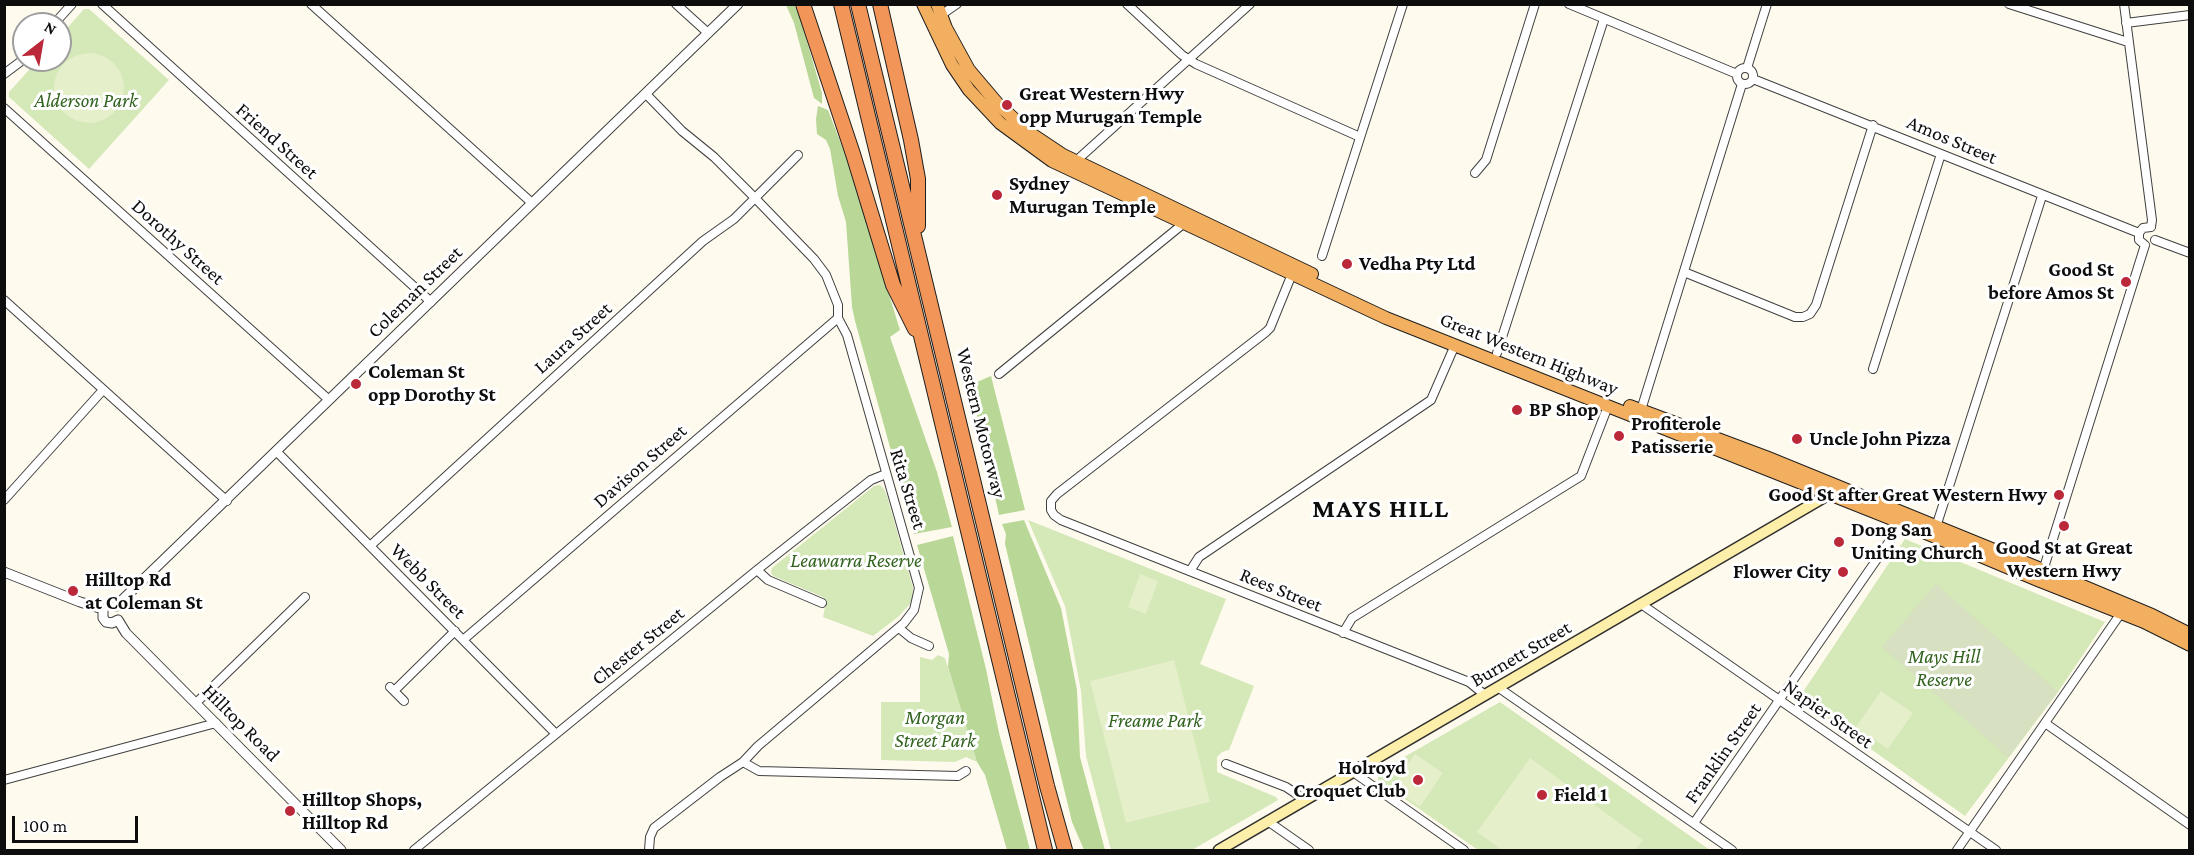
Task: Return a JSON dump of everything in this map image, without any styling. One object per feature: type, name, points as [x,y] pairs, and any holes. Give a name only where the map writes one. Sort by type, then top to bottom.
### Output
[{"type":"highway","points":[[803,4],[854,154],[892,285],[925,350]]},
{"type":"highway","name":"Western Motorway","points":[[841,4],[1045,850]]},
{"type":"highway","name":"Western Motorway","points":[[858,4],[1047,786],[1065,850]]},
{"type":"highway","points":[[880,4],[918,179],[918,249]]},
{"type":"highway","name":"Great Western Highway","points":[[923,4],[952,65],[989,113],[1012,133],[1052,161],[1386,318],[1902,523],[2042,576],[2127,604],[2190,634]]},
{"type":"highway","name":"Great Western Highway","points":[[939,10],[969,70],[997,103],[1027,131],[1076,161],[1383,308],[1841,487],[1936,527],[2190,645]]},
{"type":"main road","name":"Burnett Street","points":[[1220,850],[1841,487]]},
{"type":"street","name":"Friend Street","points":[[102,4],[432,302]]},
{"type":"street","points":[[311,4],[532,203]]},
{"type":"street","points":[[676,4],[708,33]]},
{"type":"street","name":"Coleman Street","points":[[116,606],[738,4]]},
{"type":"street","points":[[939,10],[957,4]]},
{"type":"street","points":[[1127,4],[1189,60],[1360,137]]},
{"type":"street","points":[[1076,161],[1250,4]]},
{"type":"street","points":[[1322,256],[1403,4]]},
{"type":"street","points":[[1475,173],[1486,160],[1535,4]]},
{"type":"street","points":[[1569,4],[1737,74]]},
{"type":"street","points":[[1747,68],[1767,4]]},
{"type":"street","points":[[2009,4],[2128,42]]},
{"type":"street","points":[[2124,4],[2152,220],[2151,227]]},
{"type":"street","points":[[2126,23],[2190,15]]},
{"type":"street","points":[[1497,353],[1604,19]]},
{"type":"street","points":[[1742,68],[1747,68],[1753,73],[1753,79],[1750,83],[1742,84],[1738,81],[1737,74],[1742,68]]},
{"type":"street","name":"Amos Street","points":[[1753,79],[2139,233]]},
{"type":"street","points":[[1641,410],[1742,84]]},
{"type":"street","name":"Rita Street","points":[[646,94],[681,131],[714,157],[824,270],[835,293],[838,318],[847,335],[919,588],[914,610],[899,628],[758,746],[743,762],[654,828],[650,837],[649,850]]},
{"type":"street","name":"Dorothy Street","points":[[4,108],[328,399]]},
{"type":"street","points":[[1684,272],[1795,317],[1810,314],[1816,305],[1873,125]]},
{"type":"street","points":[[1873,369],[1941,154]]},
{"type":"street","name":"Laura Street","points":[[370,546],[704,241],[734,219],[798,155]]},
{"type":"street","points":[[1936,527],[2042,196]]},
{"type":"street","points":[[999,374],[1183,224]]},
{"type":"street","points":[[2151,227],[2156,232],[2155,240],[2145,245],[2139,240],[2139,233],[2143,228],[2151,227]]},
{"type":"street","points":[[2155,240],[2190,253]]},
{"type":"street","points":[[2042,576],[2145,245]]},
{"type":"street","name":"Rees Street","points":[[1292,273],[1266,332],[1057,494],[1051,501],[1051,510],[1061,520],[1469,682],[1485,695]]},
{"type":"street","points":[[4,300],[227,501]]},
{"type":"street","name":"Davison Street","points":[[463,640],[838,318]]},
{"type":"street","points":[[1190,571],[1199,557],[1431,400],[1455,345]]},
{"type":"street","points":[[4,501],[103,390]]},
{"type":"street","points":[[1343,633],[1352,618],[1581,476],[1608,406]]},
{"type":"street","name":"Webb Street","points":[[276,451],[556,734]]},
{"type":"street","name":"Chester Street","points":[[414,850],[757,570],[873,479],[886,474]]},
{"type":"street","name":"Franklin Street","points":[[1694,824],[1902,523]]},
{"type":"street","points":[[757,570],[768,580],[822,603]]},
{"type":"street","points":[[5,573],[103,609]]},
{"type":"street","points":[[196,703],[304,597]]},
{"type":"street","name":"Napier Street","points":[[1641,604],[1996,850]]},
{"type":"street","points":[[108,605],[116,606],[121,614],[118,620],[112,623],[106,622],[102,614],[103,609],[108,605]]},
{"type":"street","points":[[1957,850],[2121,613]]},
{"type":"street","name":"Hilltop Road","points":[[118,620],[126,633],[341,850]]},
{"type":"street","points":[[899,628],[911,638],[929,646]]},
{"type":"street","points":[[404,701],[392,689],[455,631]]},
{"type":"street","points":[[1499,688],[1732,850]]},
{"type":"street","points":[[4,780],[216,723]]},
{"type":"street","points":[[2045,723],[2190,825]]},
{"type":"street","points":[[743,762],[759,771],[958,776],[966,771]]},
{"type":"street","points":[[1226,764],[1286,787],[1298,795],[1303,802]]},
{"type":"street","points":[[1353,772],[1464,850]]},
{"type":"street","points":[[1269,822],[1310,850]]},
{"type":"green space","points":[[786,5],[794,5],[799,14],[822,93],[822,104],[814,98],[794,23]]},
{"type":"green space","name":"Alderson Park","points":[[84,9],[89,9],[169,80],[89,169],[9,97],[9,92],[27,72],[72,72],[72,22]]},
{"type":"green space","points":[[82,54],[96,54],[108,59],[118,69],[123,81],[123,95],[118,107],[108,117],[96,122],[82,122],[70,117],[60,107],[55,95],[55,81],[58,72],[72,72],[72,58]]},
{"type":"green space","points":[[818,106],[828,110],[848,162],[900,330],[890,337],[937,472],[952,527],[914,534],[855,321],[846,222],[838,196],[830,149],[826,140],[817,134]]},
{"type":"green space","points":[[991,376],[1025,510],[999,515],[970,385]]},
{"type":"green space","name":"Leawarra Reserve","points":[[880,485],[887,496],[913,588],[912,602],[898,617],[873,636],[823,617],[826,602],[823,597],[773,576],[771,572],[772,568],[874,486]]},
{"type":"green space","points":[[1024,520],[1061,608],[1077,690],[1080,757],[1105,850],[1084,850],[1072,822],[1005,544],[1006,534],[1002,524]]},
{"type":"green space","name":"Freame Park","points":[[1028,520],[1226,599],[1200,664],[1254,686],[1229,750],[1217,757],[1217,772],[1276,797],[1278,800],[1192,850],[1111,850],[1086,756],[1081,691],[1065,606]]},
{"type":"green space","points":[[953,536],[986,669],[999,733],[1030,850],[1007,850],[985,775],[977,762],[948,667],[949,654],[917,545]]},
{"type":"green space","name":"Mays Hill Reserve","points":[[1905,539],[2105,622],[2058,692],[1965,816],[1799,698]]},
{"type":"green space","points":[[1140,574],[1158,581],[1146,614],[1128,607]]},
{"type":"green space","points":[[1936,584],[2058,692],[2008,757],[1882,647]]},
{"type":"green space","name":"Morgan Street Park","points":[[938,655],[945,658],[977,762],[966,757],[955,762],[881,760],[881,702],[920,702],[920,657],[932,660]]},
{"type":"green space","points":[[1174,660],[1210,802],[1126,823],[1090,681]]},
{"type":"green space","points":[[1881,691],[1913,713],[1888,749],[1856,727]]},
{"type":"green space","points":[[1500,702],[1710,850],[1478,850],[1378,780],[1378,772]]},
{"type":"green space","name":"Holroyd Croquet Club","points":[[1415,754],[1443,773],[1420,807],[1392,788]]},
{"type":"green space","name":"Field 1","points":[[1530,758],[1643,840],[1635,850],[1502,850],[1477,832]]},
{"type":"place","name":"Great Western Hwy opp Murugan Temple","points":[[1007,105]]},
{"type":"place","name":"Sydney Murugan Temple","points":[[997,195]]},
{"type":"place","name":"Vedha Pty Ltd","points":[[1347,264]]},
{"type":"place","name":"Good St before Amos St","points":[[2126,282]]},
{"type":"place","name":"Coleman St opp Dorothy St","points":[[356,384]]},
{"type":"place","name":"BP Shop","points":[[1517,410]]},
{"type":"place","name":"Profiterole Patisserie","points":[[1619,436]]},
{"type":"place","name":"Uncle John Pizza","points":[[1797,439]]},
{"type":"place","name":"Good St after Great Western Hwy","points":[[2059,495]]},
{"type":"place","name":"Good St at Great Western Hwy","points":[[2064,526]]},
{"type":"place","name":"Dong San Uniting Church","points":[[1839,542]]},
{"type":"place","name":"Flower City","points":[[1843,572]]},
{"type":"place","name":"Hilltop Rd at Coleman St","points":[[73,591]]},
{"type":"place","name":"Holroyd Croquet Club","points":[[1418,780]]},
{"type":"place","name":"Field 1","points":[[1542,795]]},
{"type":"place","name":"Hilltop Shops, Hilltop Rd","points":[[290,811]]},
{"type":"district","name":"MAYS HILL","points":[[1381,509]]}]
